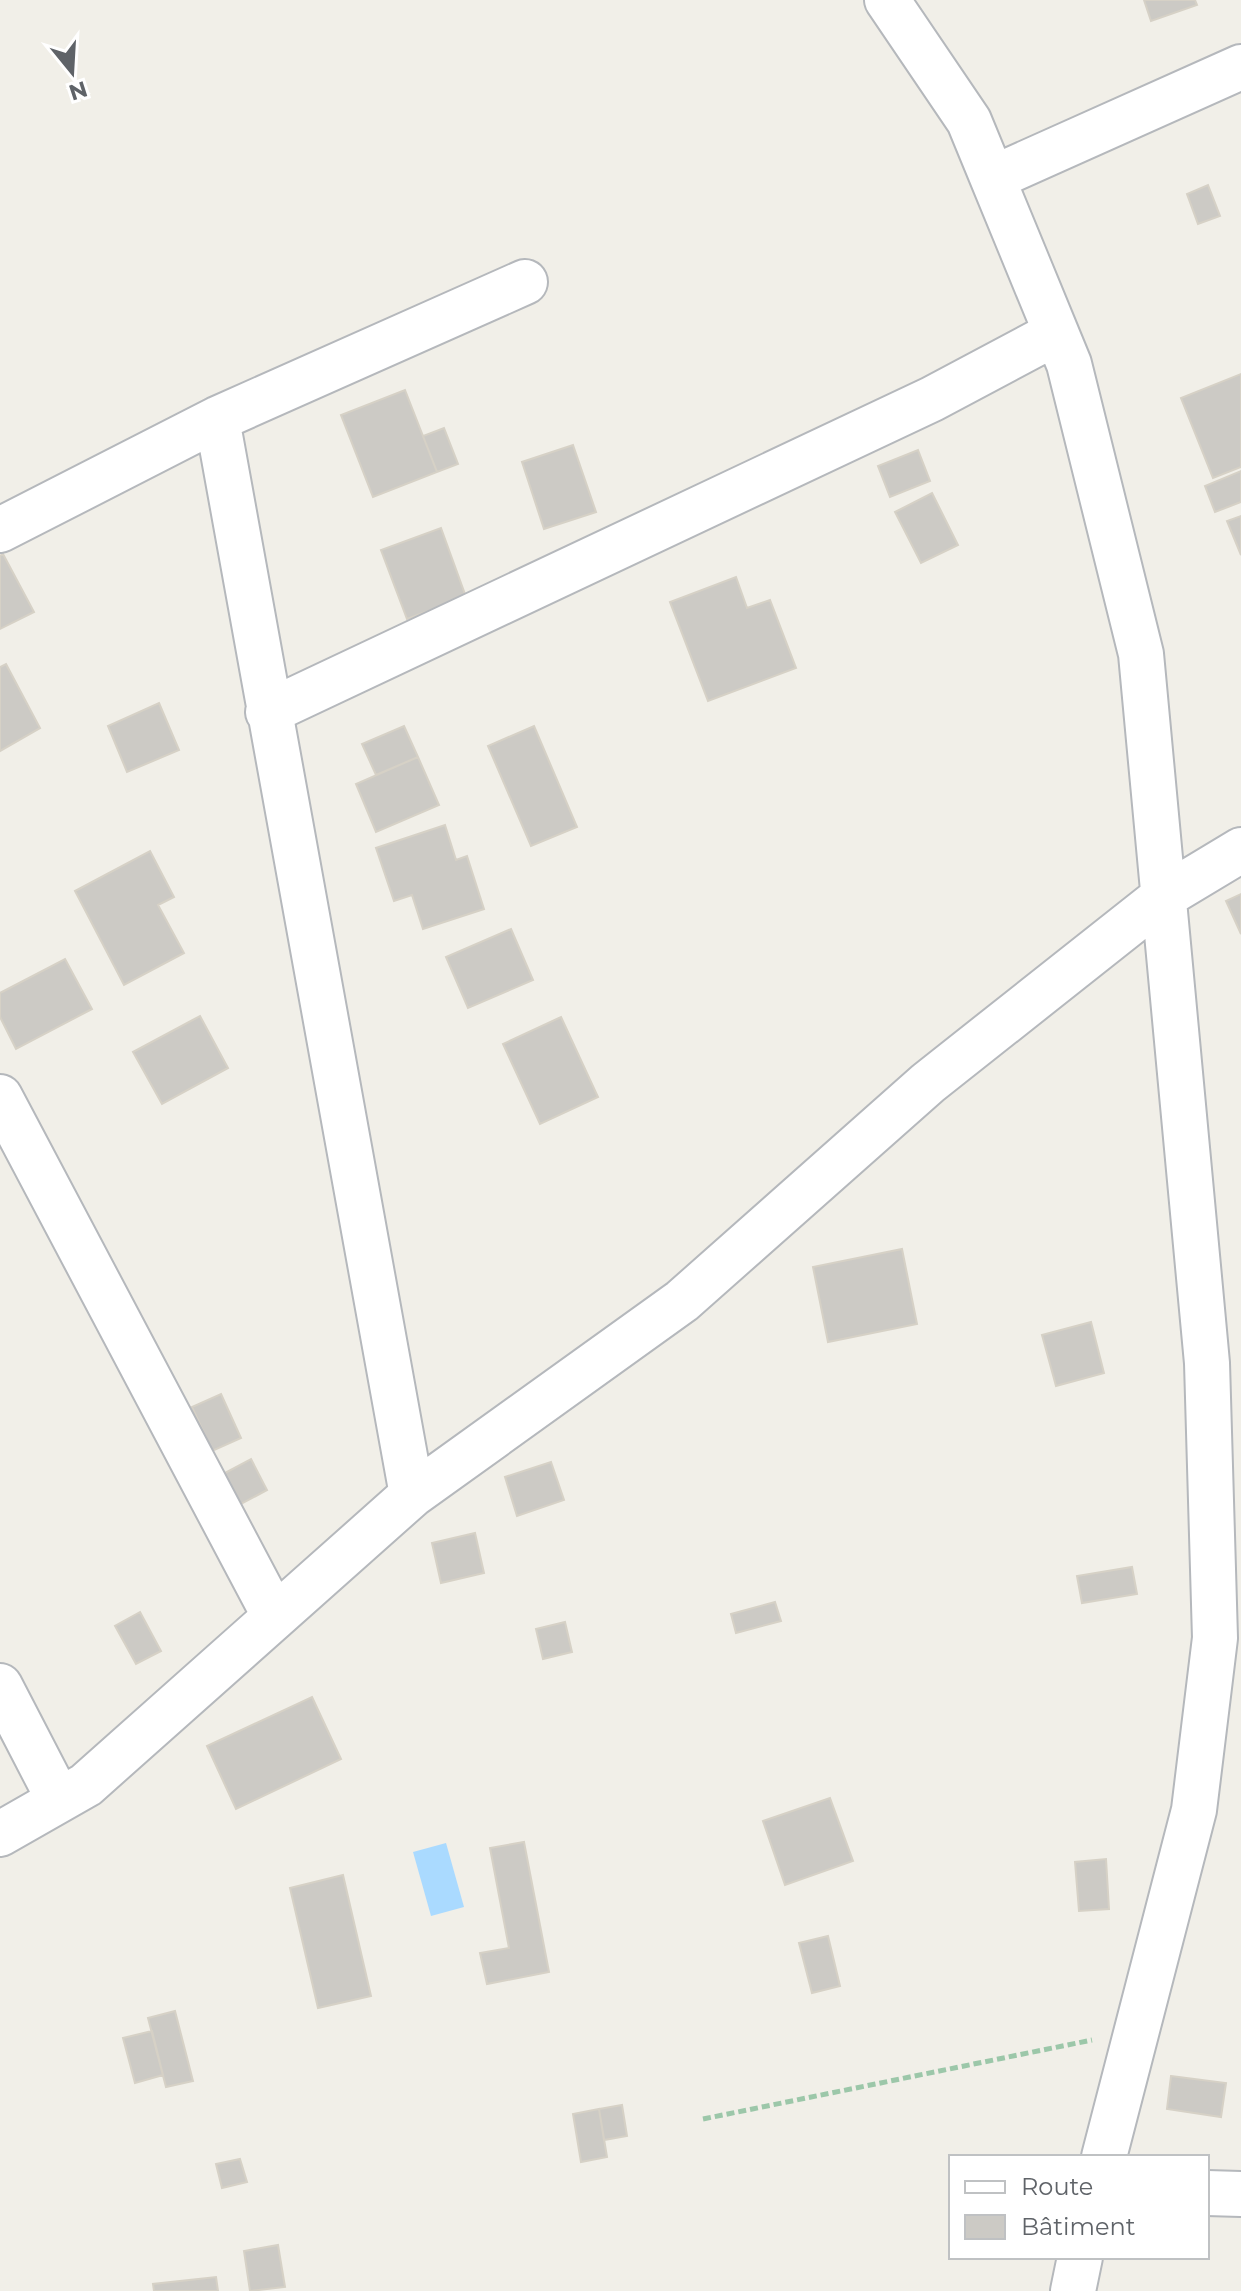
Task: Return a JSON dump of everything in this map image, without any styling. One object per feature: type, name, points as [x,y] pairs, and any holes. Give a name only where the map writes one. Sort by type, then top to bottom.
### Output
[{"type":"street","points":[[887,0],[969,121],[1069,364],[1141,654],[1207,1363],[1215,1638],[1194,1810],[1105,2155]]},
{"type":"street","points":[[993,178],[1241,67]]},
{"type":"street","points":[[0,530],[217,419],[525,282]]},
{"type":"street","points":[[268,712],[932,399],[1056,333]]},
{"type":"street","points":[[217,419],[412,1495]]},
{"type":"street","points":[[0,1834],[86,1785],[412,1495],[682,1301],[928,1083],[1163,897],[1241,850]]},
{"type":"street","points":[[0,1097],[275,1617]]},
{"type":"street","points":[[0,1686],[59,1800]]},
{"type":"street","points":[[1209,2193],[1241,2194]]},
{"type":"street","points":[[1073,2291],[1080,2259]]},
{"type":"path","points":[[703,2119],[1136,2031]]},
{"type":"water","points":[[446,1843],[464,1907],[431,1916],[413,1852]]},
{"type":"building","points":[[1144,0],[1195,0],[1197,5],[1151,21]]},
{"type":"building","points":[[1208,185],[1220,216],[1198,224],[1187,194]]},
{"type":"building","points":[[1241,374],[1241,467],[1213,478],[1181,398]]},
{"type":"building","points":[[405,390],[437,472],[373,497],[341,415]]},
{"type":"building","points":[[444,428],[458,464],[437,472],[423,436]]},
{"type":"building","points":[[573,445],[596,512],[544,529],[522,462]]},
{"type":"building","points":[[918,450],[930,481],[890,497],[878,466]]},
{"type":"building","points":[[1241,471],[1241,502],[1215,512],[1205,486]]},
{"type":"building","points":[[932,493],[958,545],[921,563],[895,512]]},
{"type":"building","points":[[1241,516],[1241,555],[1227,521]]},
{"type":"building","points":[[441,528],[466,597],[407,619],[381,550]]},
{"type":"building","points":[[3,554],[34,612],[0,629],[0,556]]},
{"type":"building","points":[[736,577],[747,608],[770,600],[796,668],[708,701],[670,602]]},
{"type":"building","points":[[6,664],[40,728],[0,751],[0,667]]},
{"type":"building","points":[[159,703],[179,750],[127,772],[108,726]]},
{"type":"building","points":[[404,726],[418,757],[376,775],[362,744]]},
{"type":"building","points":[[534,726],[577,827],[531,846],[488,746]]},
{"type":"building","points":[[418,757],[439,805],[376,832],[356,784]]},
{"type":"building","points":[[445,825],[456,860],[467,856],[484,909],[423,929],[412,895],[394,901],[376,848]]},
{"type":"building","points":[[150,851],[174,897],[158,905],[184,953],[124,985],[75,891]]},
{"type":"building","points":[[1241,894],[1241,934],[1226,901]]},
{"type":"building","points":[[511,929],[533,980],[468,1008],[446,957]]},
{"type":"building","points":[[65,959],[92,1009],[16,1049],[0,1017],[0,993]]},
{"type":"building","points":[[200,1016],[228,1068],[162,1104],[133,1052]]},
{"type":"building","points":[[561,1017],[598,1097],[540,1124],[503,1044]]},
{"type":"building","points":[[902,1249],[917,1324],[828,1342],[813,1267]]},
{"type":"building","points":[[1091,1322],[1104,1373],[1056,1386],[1042,1335]]},
{"type":"building","points":[[221,1394],[241,1438],[212,1451],[192,1407]]},
{"type":"building","points":[[251,1459],[267,1490],[241,1504],[225,1473]]},
{"type":"building","points":[[551,1462],[564,1500],[517,1516],[505,1477]]},
{"type":"building","points":[[475,1533],[484,1573],[441,1583],[432,1543]]},
{"type":"building","points":[[1132,1567],[1137,1594],[1082,1603],[1077,1576]]},
{"type":"building","points":[[775,1602],[781,1621],[736,1633],[731,1614]]},
{"type":"building","points":[[140,1612],[161,1651],[136,1664],[115,1626]]},
{"type":"building","points":[[565,1622],[572,1652],[543,1659],[536,1629]]},
{"type":"building","points":[[312,1697],[341,1759],[236,1809],[207,1746]]},
{"type":"building","points":[[830,1798],[853,1861],[785,1885],[763,1821]]},
{"type":"building","points":[[524,1842],[549,1972],[487,1984],[480,1953],[509,1948],[490,1848]]},
{"type":"building","points":[[1106,1859],[1109,1909],[1079,1911],[1075,1862]]},
{"type":"building","points":[[343,1875],[371,1996],[318,2008],[290,1888]]},
{"type":"building","points":[[828,1936],[840,1986],[812,1993],[799,1943]]},
{"type":"building","points":[[175,2011],[193,2081],[166,2087],[148,2018]]},
{"type":"building","points":[[152,2031],[163,2075],[135,2083],[123,2038]]},
{"type":"building","points":[[1171,2076],[1226,2083],[1221,2117],[1167,2109]]},
{"type":"building","points":[[622,2105],[627,2136],[604,2140],[599,2109]]},
{"type":"building","points":[[599,2109],[607,2157],[581,2162],[573,2114]]},
{"type":"building","points":[[240,2159],[247,2182],[222,2188],[216,2164]]},
{"type":"building","points":[[278,2245],[285,2287],[250,2291],[244,2251]]},
{"type":"building","points":[[216,2277],[218,2291],[154,2291],[153,2284]]}]
